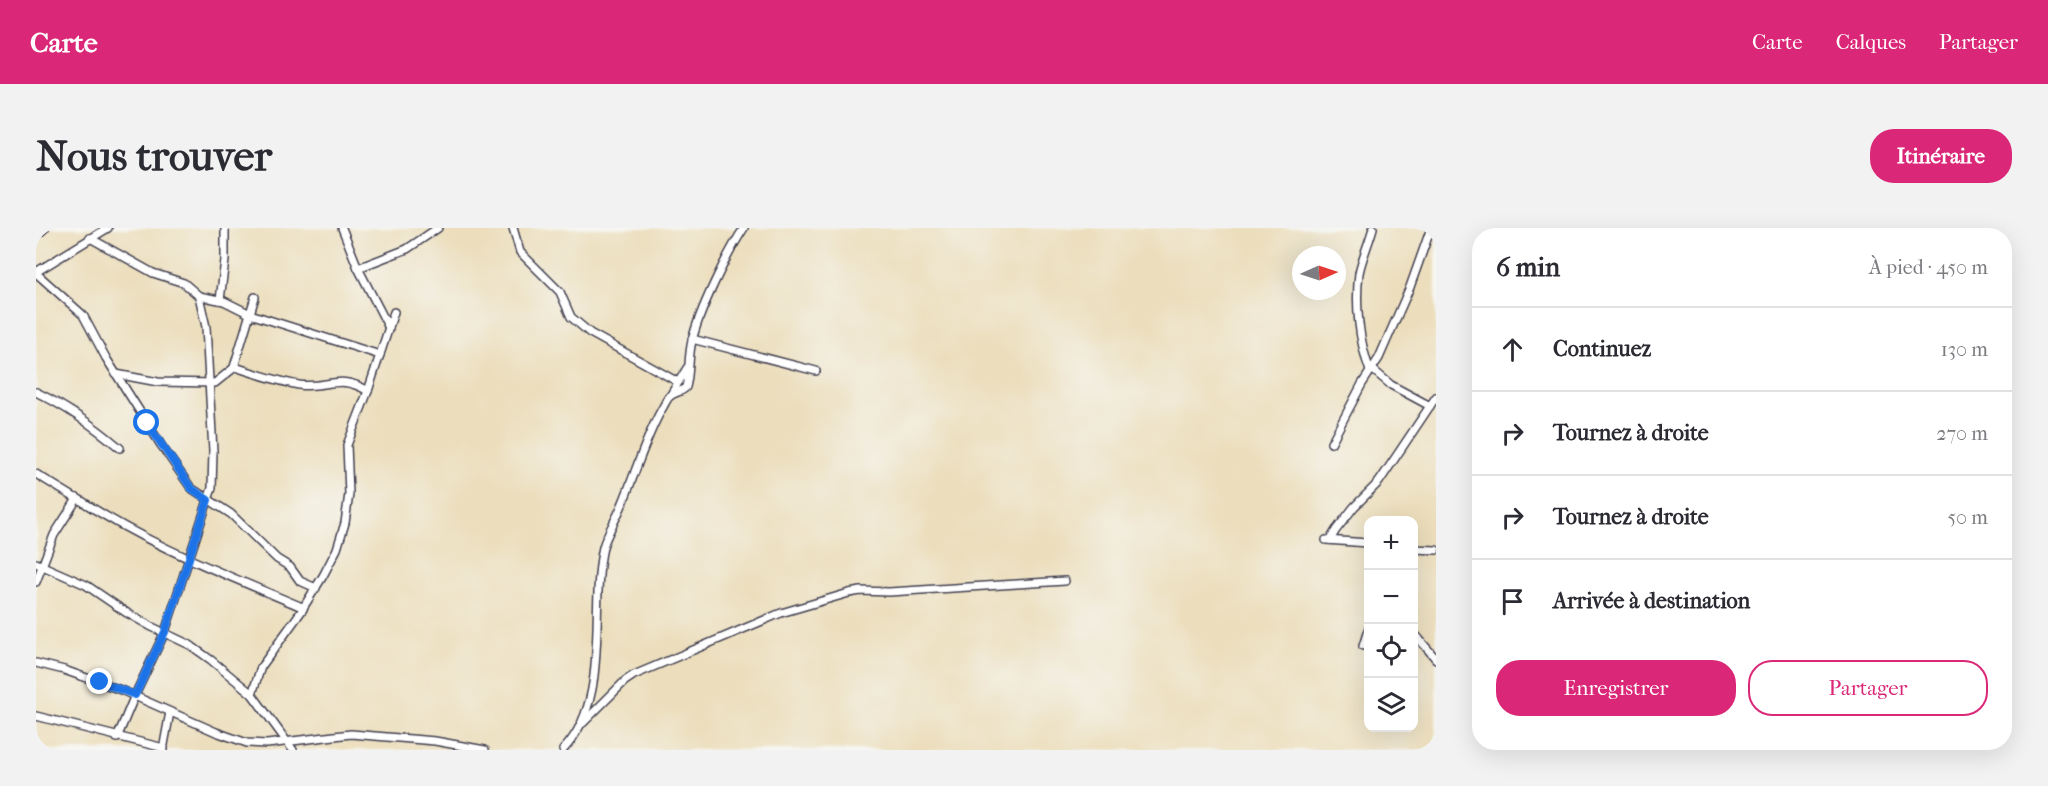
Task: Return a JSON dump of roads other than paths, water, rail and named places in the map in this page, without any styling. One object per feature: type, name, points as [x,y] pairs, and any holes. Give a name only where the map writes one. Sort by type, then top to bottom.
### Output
[{"type":"street","points":[[36,236],[45,228]]},
{"type":"street","points":[[108,228],[36,273],[82,314],[116,374],[174,466],[191,488],[231,514],[277,560],[290,567],[300,581],[316,588]]},
{"type":"street","points":[[220,300],[225,260],[225,228]]},
{"type":"street","points":[[342,228],[358,268],[389,328]]},
{"type":"street","points":[[513,228],[520,252],[560,292],[570,317],[590,333],[678,382]]},
{"type":"street","points":[[670,396],[686,387],[692,339],[714,285],[744,228]]},
{"type":"street","points":[[1373,228],[1359,272],[1358,306],[1364,354],[1371,370],[1390,385],[1430,406]]},
{"type":"street","points":[[1331,443],[1379,358],[1431,230]]},
{"type":"street","points":[[358,268],[406,249],[433,231]]},
{"type":"street","points":[[90,238],[153,273],[184,283],[199,296],[220,300],[250,314],[380,355]]},
{"type":"street","points":[[117,738],[165,632],[213,482],[206,327],[199,296]]},
{"type":"street","points":[[116,374],[158,382],[216,382],[234,367],[255,297]]},
{"type":"street","points":[[252,694],[261,667],[303,608],[336,554],[345,523],[349,494],[347,444],[368,391],[394,312]]},
{"type":"street","points":[[692,339],[816,370]]},
{"type":"street","points":[[234,367],[299,385],[344,382],[358,385],[368,391]]},
{"type":"street","points":[[563,750],[575,738],[581,725],[594,672],[603,548],[656,420],[687,368]]},
{"type":"street","points":[[36,392],[60,404],[120,448]]},
{"type":"street","points":[[1364,543],[1328,540],[1379,482],[1436,397]]},
{"type":"street","points":[[36,474],[111,521],[189,560],[303,608]]},
{"type":"street","points":[[36,582],[39,565],[77,498]]},
{"type":"street","points":[[1418,549],[1436,550]]},
{"type":"street","points":[[39,565],[86,585],[150,626],[190,645],[252,694],[293,750]]},
{"type":"street","points":[[581,725],[625,681],[634,675],[781,613],[861,591],[889,592],[1065,581]]},
{"type":"street","points":[[1418,639],[1436,659]]},
{"type":"street","points":[[36,663],[135,695],[224,735],[247,742],[267,744],[351,734],[435,741],[485,750]]},
{"type":"street","points":[[36,716],[163,749],[170,712]]}]
